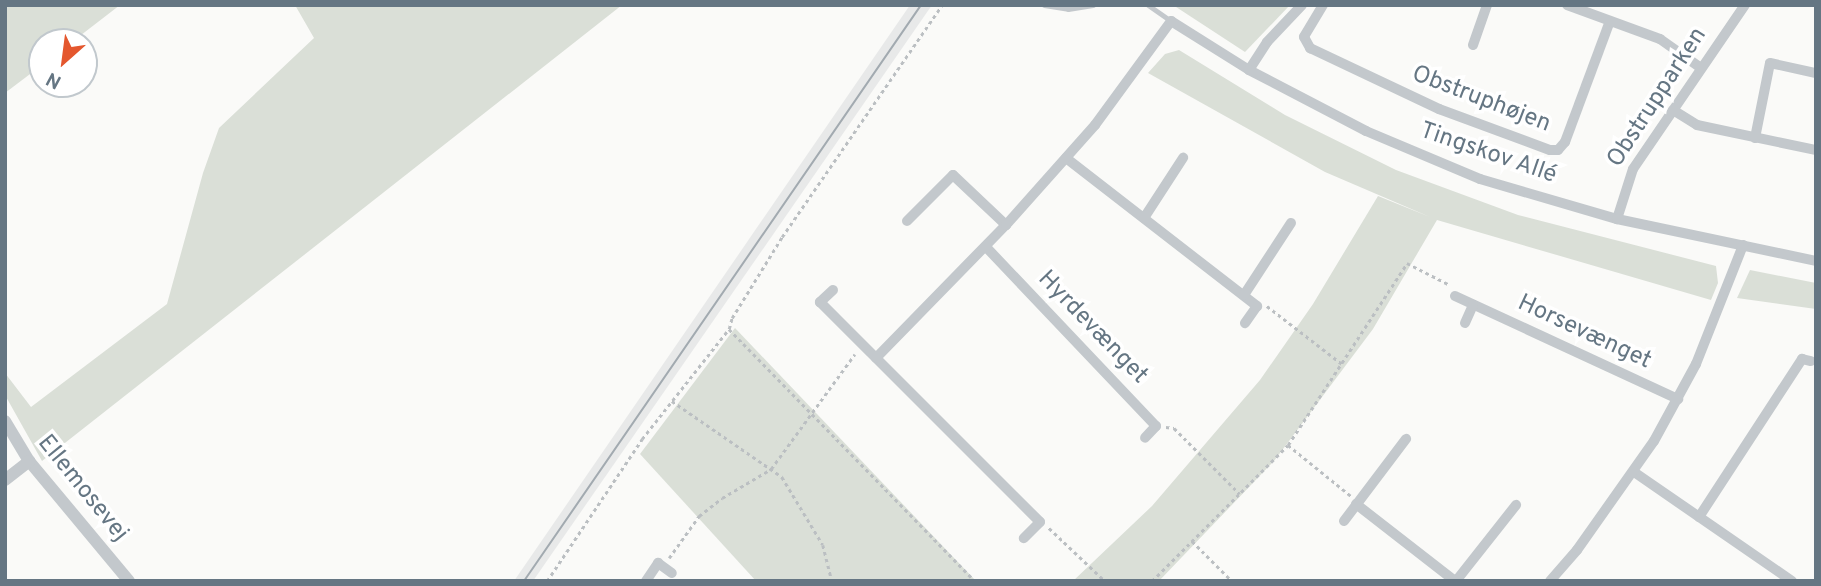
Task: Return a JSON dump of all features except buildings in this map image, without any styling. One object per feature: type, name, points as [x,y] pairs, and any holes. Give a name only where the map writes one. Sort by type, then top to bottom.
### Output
[{"type":"street","points":[[1249,70],[1267,42],[1302,5]]},
{"type":"street","name":"Obstruphøjen","points":[[1323,5],[1304,37],[1310,48],[1439,109],[1550,150],[1558,150],[1565,142],[1610,21]]},
{"type":"street","name":"Obstruphøjen","points":[[1473,45],[1487,5]]},
{"type":"street","points":[[1567,5],[1660,39],[1701,68]]},
{"type":"street","name":"Obstrupparken","points":[[1616,219],[1633,169],[1745,5]]},
{"type":"street","name":"Tingskov Allé","points":[[1171,21],[1249,70],[1366,131],[1479,179],[1616,219],[1816,261]]},
{"type":"street","points":[[876,358],[1006,226],[1095,125],[1171,21]]},
{"type":"street","points":[[1755,138],[1770,63],[1816,73]]},
{"type":"street","points":[[1673,110],[1697,125],[1816,150]]},
{"type":"street","points":[[1066,158],[1257,306],[1245,323]]},
{"type":"street","points":[[1144,218],[1183,158]]},
{"type":"street","points":[[907,221],[953,175],[1006,226]]},
{"type":"street","points":[[1244,295],[1291,223]]},
{"type":"street","points":[[1550,581],[1634,472],[1678,399],[1720,310],[1744,245]]},
{"type":"street","name":"Hyrdevænget","points":[[986,247],[1156,426]]},
{"type":"street","points":[[833,290],[820,302],[1040,522],[1024,538]]},
{"type":"street","name":"Horsevænget","points":[[1457,293],[1473,305],[1678,399]]},
{"type":"street","points":[[1465,323],[1473,305]]},
{"type":"street","points":[[1699,517],[1802,359],[1811,361]]},
{"type":"street","name":"Ellemosevej","points":[[5,421],[29,461],[129,581]]},
{"type":"street","points":[[1145,438],[1156,426]]},
{"type":"street","points":[[1344,521],[1406,439]]},
{"type":"street","points":[[5,480],[29,461]]},
{"type":"street","points":[[1634,472],[1792,581]]},
{"type":"street","points":[[1356,504],[1456,581],[1516,505]]},
{"type":"street","points":[[646,581],[658,563],[667,570]]},
{"type":"lane","points":[[1044,5],[1068,9],[1093,5]]},
{"type":"lane","points":[[1148,5],[1171,21]]},
{"type":"path","points":[[547,581],[642,439],[729,329],[732,318],[782,237],[942,5]]},
{"type":"path","points":[[1152,581],[1288,445],[1407,263],[1457,293]]},
{"type":"path","points":[[1257,306],[1269,306],[1342,364]]},
{"type":"path","points":[[729,329],[975,581]]},
{"type":"path","points":[[667,570],[699,516],[722,498],[771,469],[861,344]]},
{"type":"path","points":[[672,401],[782,477],[823,545],[832,581]]},
{"type":"path","points":[[1156,426],[1174,428],[1240,494]]},
{"type":"path","points":[[1288,445],[1349,493],[1356,504]]},
{"type":"path","points":[[1040,522],[1059,535],[1105,581]]},
{"type":"path","points":[[1192,541],[1232,581]]},
{"type":"shaded area","points":[[5,5],[120,5],[90,28],[28,28],[28,76],[5,93]]},
{"type":"shaded area","points":[[295,5],[622,5],[42,461],[5,395],[5,373],[31,407],[167,304],[203,173],[219,128],[314,38]]},
{"type":"shaded area","points":[[910,5],[932,5],[533,581],[514,581]]},
{"type":"shaded area","points":[[1173,5],[1290,5],[1245,52]]},
{"type":"shaded area","points":[[1179,50],[1285,115],[1396,170],[1518,215],[1716,266],[1718,283],[1711,300],[1437,220],[1373,329],[1274,461],[1159,581],[1073,581],[1152,506],[1260,380],[1313,304],[1378,196],[1430,217],[1325,172],[1148,73],[1165,54]]},
{"type":"shaded area","points":[[1750,270],[1816,283],[1816,309],[1737,298]]},
{"type":"shaded area","points":[[735,328],[976,581],[756,581],[640,454]]},
{"type":"tram line","points":[[524,581],[921,5]]}]
